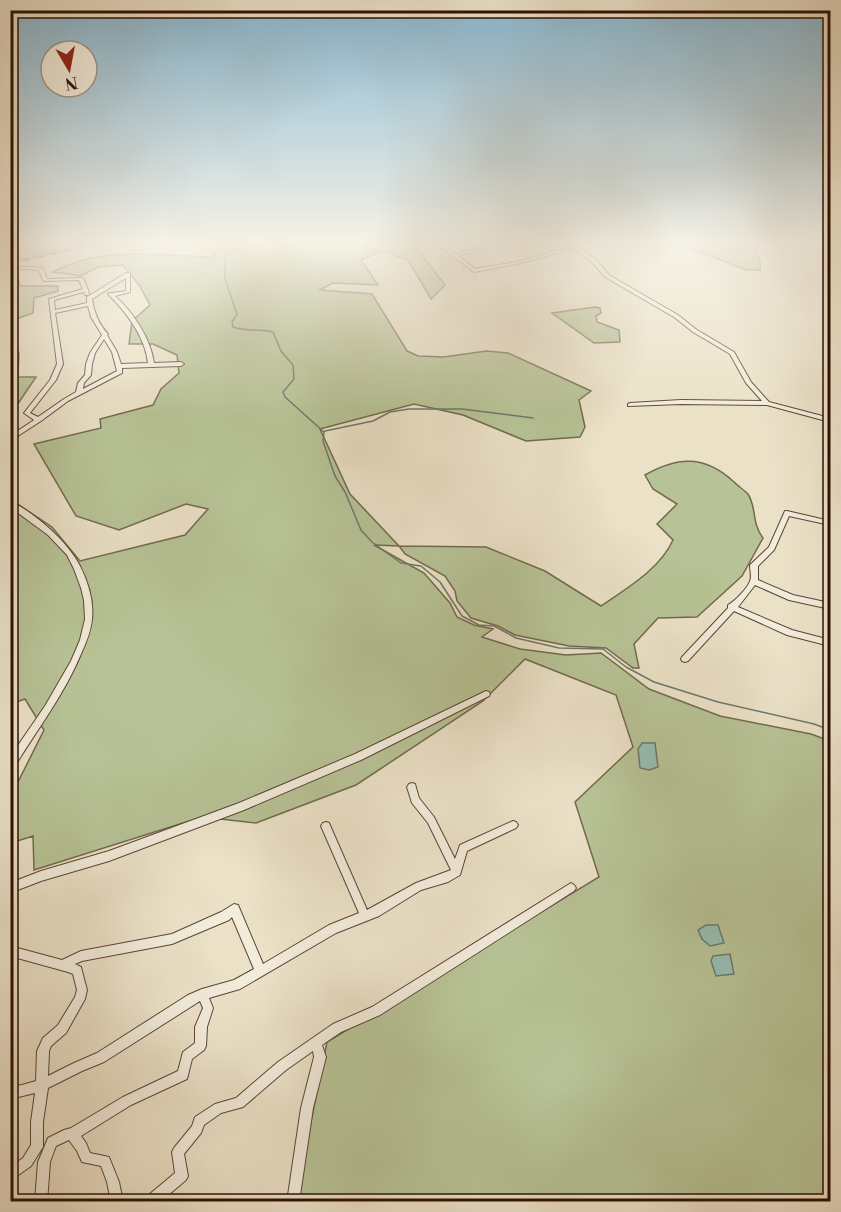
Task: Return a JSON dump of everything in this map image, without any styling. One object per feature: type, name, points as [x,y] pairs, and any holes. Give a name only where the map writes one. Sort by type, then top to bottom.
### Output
[{"type":"street","points":[[39,420],[27,413],[53,380],[60,364],[53,299]]},
{"type":"street","points":[[53,312],[91,299]]},
{"type":"street","points":[[116,299],[137,325],[150,353],[151,364]]},
{"type":"street","points":[[646,299],[732,353],[749,383],[767,403]]},
{"type":"street","points":[[10,439],[79,393],[120,372],[105,334],[90,313],[89,301]]},
{"type":"street","points":[[79,393],[81,383],[88,375],[93,350],[105,334]]},
{"type":"street","points":[[119,366],[181,364]]},
{"type":"street","points":[[630,405],[681,402],[767,403],[831,420]]},
{"type":"street","points":[[10,503],[51,534],[69,554],[89,601],[87,630],[63,685],[10,766]]},
{"type":"street","points":[[685,659],[693,647],[714,629],[731,607],[739,602],[754,581],[754,565],[772,548],[787,513],[831,523]]},
{"type":"street","points":[[754,581],[792,598],[831,606]]},
{"type":"street","points":[[731,607],[790,633],[831,643]]},
{"type":"street","points":[[10,888],[41,876],[109,856],[241,807],[358,757],[486,694]]},
{"type":"street","points":[[412,787],[415,800],[431,820],[457,872]]},
{"type":"street","points":[[10,1093],[42,1086],[87,1062],[100,1058],[202,994],[236,985],[333,928],[365,916],[419,886],[448,877],[457,872],[463,848],[513,825]]},
{"type":"street","points":[[326,826],[365,916]]},
{"type":"street","points":[[149,1202],[182,1176],[178,1152],[196,1130],[199,1120],[219,1108],[239,1103],[282,1066],[337,1028],[376,1011],[571,888]]},
{"type":"street","points":[[61,966],[81,956],[100,951],[120,950],[153,940],[172,939],[225,916],[234,909],[260,970]]},
{"type":"street","points":[[10,951],[77,971],[82,990],[80,999],[62,1029],[47,1042],[43,1051],[37,1148],[27,1162],[10,1175]]},
{"type":"street","points":[[41,1202],[44,1162],[52,1142],[72,1134],[128,1101],[183,1075],[187,1056],[197,1049],[201,1042],[201,1027],[208,1008],[202,994]]},
{"type":"street","points":[[293,1202],[307,1108],[320,1057],[316,1043]]},
{"type":"street","points":[[72,1134],[82,1147],[86,1158],[105,1161],[117,1202]]},
{"type":"green space","points":[[11,299],[34,299],[33,313],[11,321]]},
{"type":"green space","points":[[146,299],[375,299],[407,351],[418,356],[444,357],[486,351],[508,353],[591,391],[579,400],[585,427],[580,437],[526,441],[463,415],[414,404],[320,429],[350,494],[399,546],[374,545],[424,573],[450,603],[457,617],[474,625],[493,629],[482,637],[520,649],[566,655],[601,653],[649,689],[720,716],[811,734],[830,741],[830,1201],[295,1201],[327,1042],[599,877],[575,802],[633,747],[616,695],[525,659],[483,701],[356,785],[256,823],[202,817],[34,870],[33,836],[11,843],[11,796],[44,730],[25,699],[11,704],[10,502],[13,501],[52,527],[80,561],[185,535],[208,509],[186,504],[119,530],[76,516],[34,444],[101,428],[100,419],[153,405],[161,389],[179,373],[177,355],[153,344],[129,344],[132,321],[150,305]]},
{"type":"green space","points":[[600,308],[601,313],[596,316],[597,322],[619,330],[620,342],[594,343],[552,313]]},
{"type":"green space","points":[[11,338],[19,353],[18,377],[36,377],[11,414]]},
{"type":"green space","points":[[691,461],[702,463],[723,473],[748,494],[759,532],[763,538],[742,576],[697,617],[658,618],[634,644],[639,668],[633,668],[606,648],[569,646],[515,635],[498,626],[471,618],[457,601],[455,591],[445,576],[405,554],[399,546],[486,547],[545,571],[601,606],[651,569],[673,540],[657,524],[677,504],[653,489],[645,475],[669,464]]},
{"type":"water","points":[[642,743],[655,743],[658,767],[649,770],[640,768],[638,749]]},
{"type":"water","points":[[706,925],[718,925],[724,943],[710,946],[702,939],[698,930]]},
{"type":"water","points":[[730,954],[734,974],[716,976],[711,961],[713,956]]},
{"type":"waterway","points":[[232,299],[237,314],[232,322],[233,327],[273,332],[281,351],[293,365],[294,379],[283,392],[285,397],[324,432],[323,441],[335,476],[345,492],[361,530],[372,542],[401,563],[421,566],[440,582],[462,616],[479,625],[494,626],[516,638],[559,648],[603,649],[626,667],[654,682],[718,702],[814,724],[830,730]]},
{"type":"waterway","points":[[325,431],[373,421],[390,412],[409,409],[462,409],[533,418]]}]
